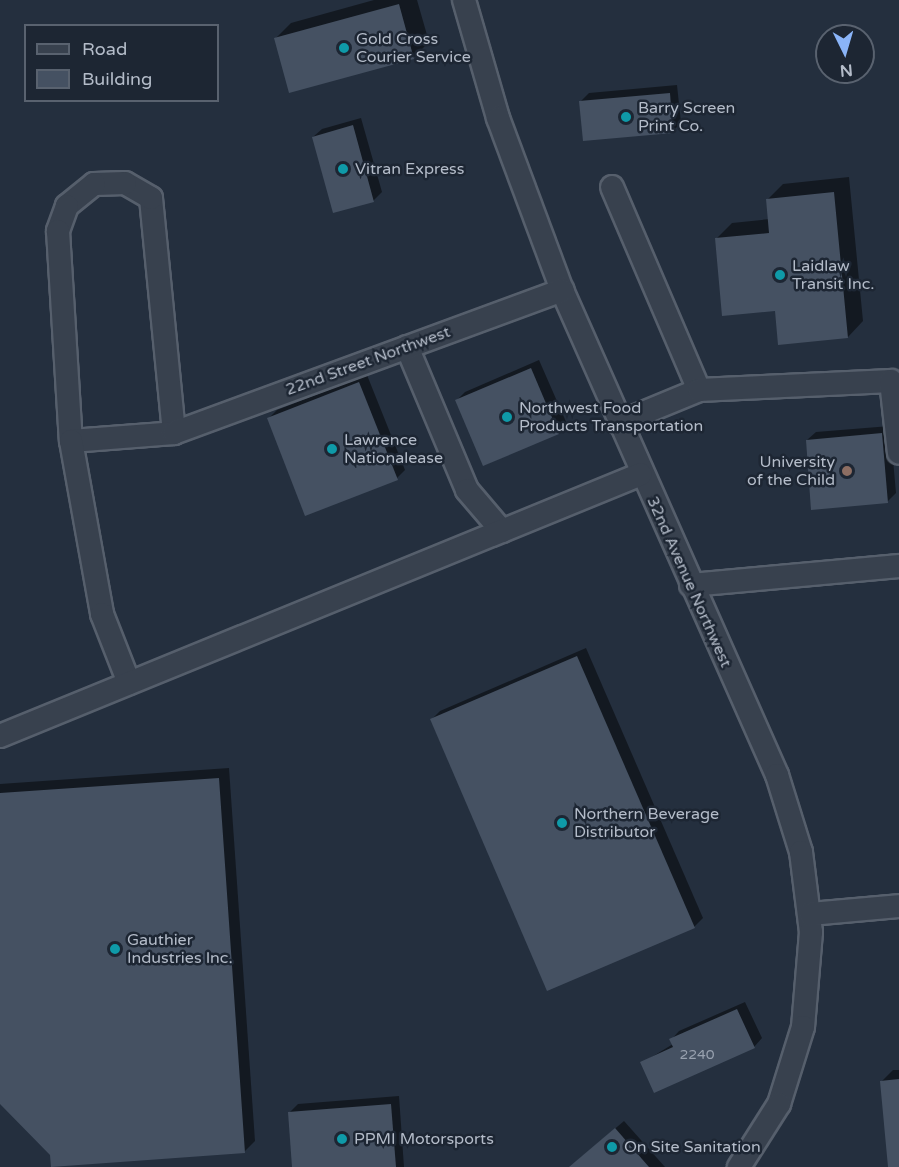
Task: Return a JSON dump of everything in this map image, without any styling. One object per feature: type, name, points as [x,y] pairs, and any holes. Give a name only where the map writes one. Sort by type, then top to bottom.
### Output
[{"type":"street","name":"32nd Avenue Northwest","points":[[464,0],[498,118],[562,290],[640,474],[777,775],[801,852],[810,914],[810,975],[794,1065],[769,1122],[739,1167]]},
{"type":"street","points":[[129,683],[102,614],[71,441],[58,231],[67,206],[94,184],[125,183],[151,198],[174,432]]},
{"type":"street","points":[[612,188],[699,390]]},
{"type":"street","name":"22nd Street Northwest","points":[[71,441],[174,432],[562,290]]},
{"type":"street","points":[[407,346],[467,490],[502,531]]},
{"type":"street","points":[[619,423],[699,390],[891,381],[899,453]]},
{"type":"street","points":[[0,736],[640,474]]},
{"type":"street","points":[[691,585],[899,566]]},
{"type":"street","points":[[810,914],[899,906]]},
{"type":"building","name":"Gold Cross Courier Service","points":[[399,4],[414,59],[289,93],[274,38]]},
{"type":"building","name":"Barry Screen Print Co.","points":[[670,93],[673,133],[583,141],[579,101]]},
{"type":"building","name":"Vitran Express","points":[[353,125],[374,202],[333,213],[312,137]]},
{"type":"building","name":"Laidlaw Transit Inc.","points":[[834,192],[848,338],[778,345],[775,311],[722,316],[715,238],[769,233],[766,199]]},
{"type":"building","name":"Northwest Food Products Transportation","points":[[531,368],[559,434],[483,466],[455,400]]},
{"type":"building","name":"Lawrence Nationalease","points":[[359,382],[398,480],[305,516],[267,418]]},
{"type":"building","name":"University of the Child","points":[[882,433],[888,503],[811,510],[806,440]]},
{"type":"building","name":"Northern Beverage Distributor","points":[[577,656],[695,928],[547,991],[430,719]]},
{"type":"building","name":"Gauthier Industries Inc.","points":[[219,778],[245,1153],[51,1167],[50,1155],[0,1104],[0,793]]},
{"type":"building","points":[[737,1009],[755,1048],[654,1093],[640,1062],[673,1047],[669,1039]]},
{"type":"building","points":[[899,1079],[899,1167],[888,1167],[880,1081]]},
{"type":"building","name":"PPMI Motorsports","points":[[391,1104],[396,1167],[292,1167],[288,1112]]},
{"type":"building","name":"On Site Sanitation","points":[[615,1128],[649,1167],[569,1167]]},
{"type":"place","name":"Gold Cross Courier Service","points":[[344,48]]},
{"type":"place","name":"Barry Screen Print Co.","points":[[626,117]]},
{"type":"place","name":"Vitran Express","points":[[343,169]]},
{"type":"place","name":"Laidlaw Transit Inc.","points":[[780,275]]},
{"type":"place","name":"Northwest Food Products Transportation","points":[[507,417]]},
{"type":"place","name":"Lawrence Nationalease","points":[[332,449]]},
{"type":"place","name":"University of the Child","points":[[847,471]]},
{"type":"place","name":"Northern Beverage Distributor","points":[[562,823]]},
{"type":"place","name":"Gauthier Industries Inc.","points":[[115,949]]},
{"type":"place","name":"PPMI Motorsports","points":[[342,1139]]},
{"type":"place","name":"On Site Sanitation","points":[[612,1147]]}]
